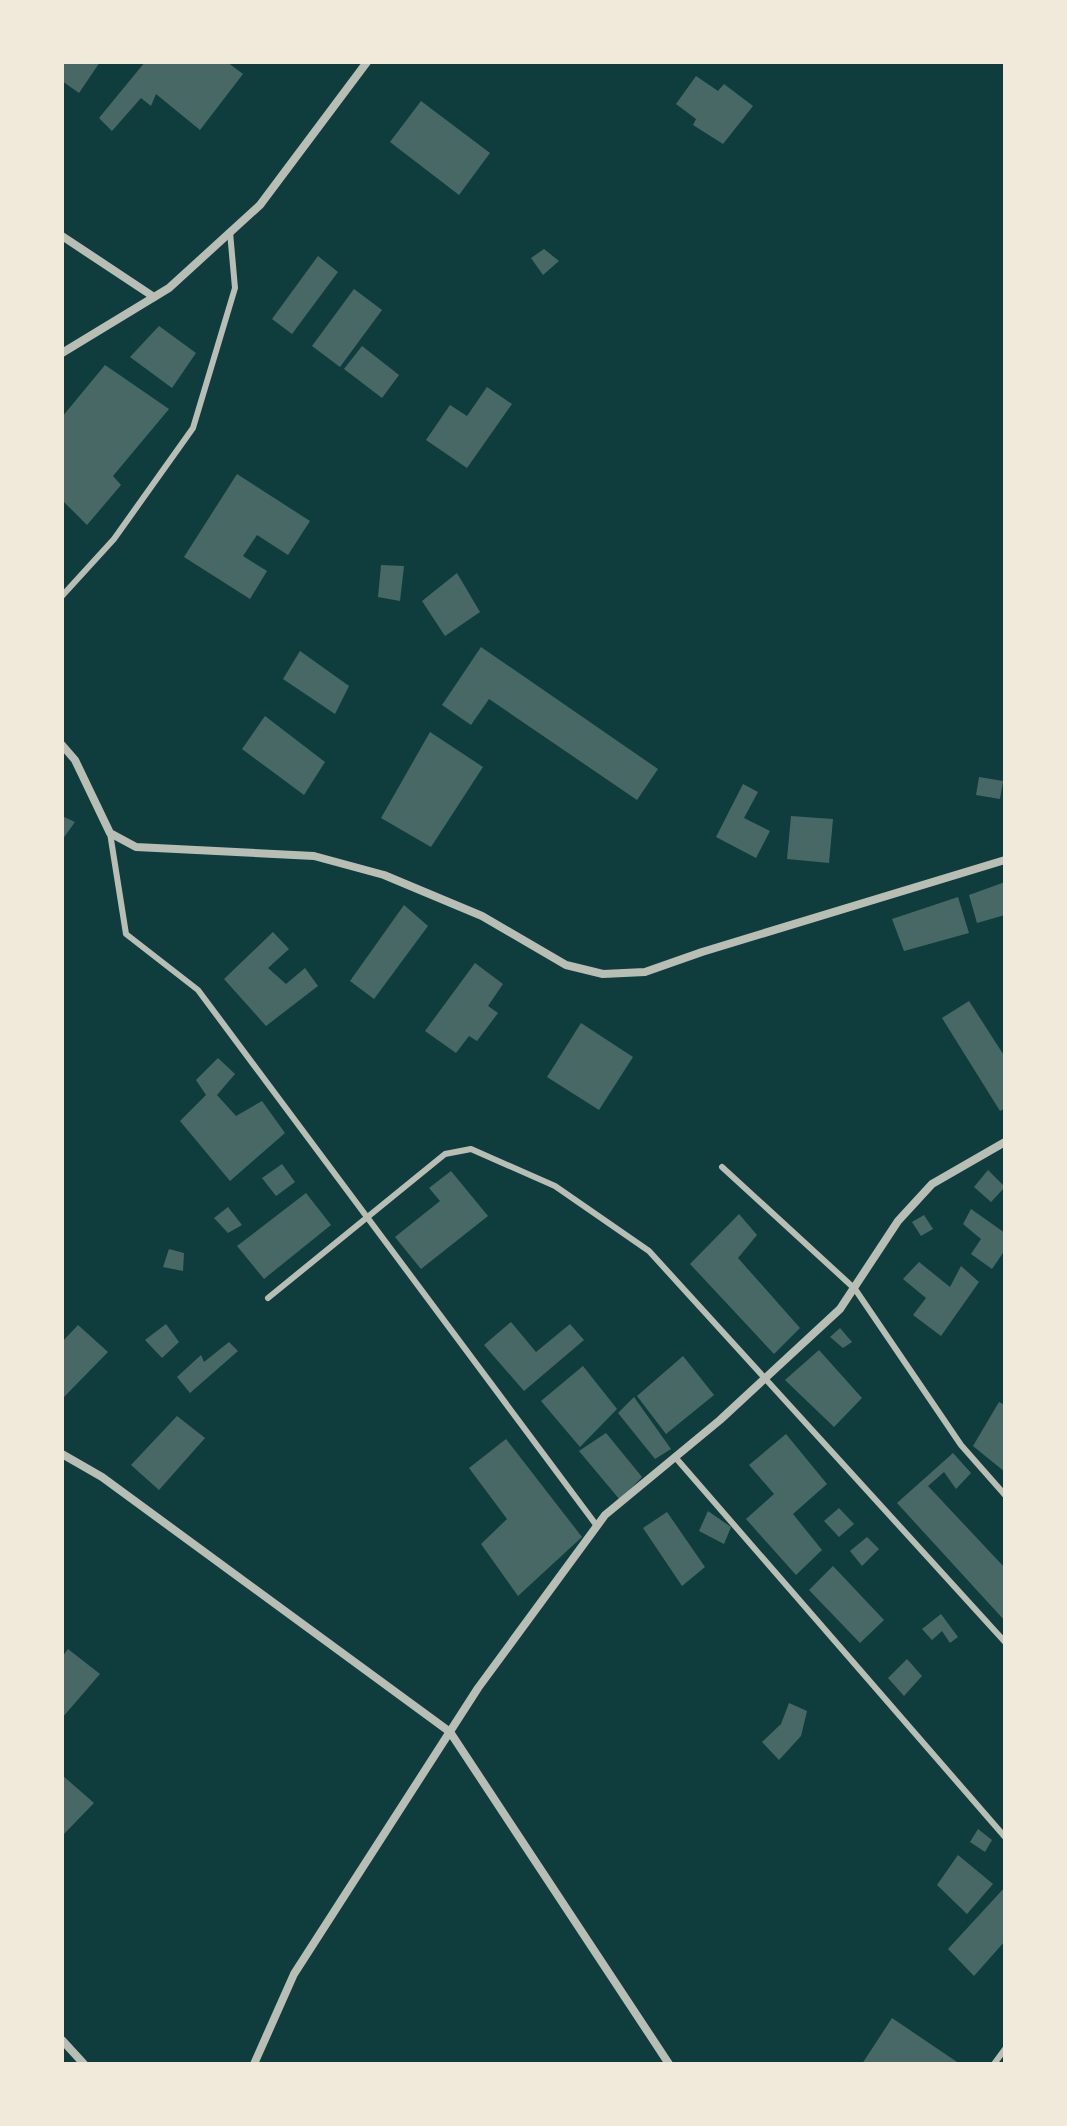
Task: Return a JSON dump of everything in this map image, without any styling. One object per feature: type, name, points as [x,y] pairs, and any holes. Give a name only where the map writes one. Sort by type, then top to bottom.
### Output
[{"type":"street","points":[[62,353],[169,288],[260,205],[367,62]]},
{"type":"street","points":[[62,236],[154,297]]},
{"type":"street","points":[[62,745],[75,760],[110,833],[136,847],[314,856],[384,875],[482,916],[566,965],[603,974],[645,972],[1005,860]]},
{"type":"street","points":[[254,2064],[294,1974],[478,1688],[605,1515],[765,1379],[840,1309],[898,1221],[932,1184],[1005,1142]]},
{"type":"street","points":[[62,1454],[102,1477],[450,1732],[669,2064]]},
{"type":"street","points":[[62,2040],[84,2064]]},
{"type":"lane","points":[[62,596],[114,539],[193,428],[235,288],[230,232]]},
{"type":"lane","points":[[110,833],[126,934],[198,990],[597,1526]]},
{"type":"lane","points":[[268,1298],[445,1154],[471,1149],[555,1186],[649,1251],[1005,1642]]},
{"type":"lane","points":[[722,1167],[855,1289],[961,1445],[1005,1495]]},
{"type":"lane","points":[[675,1457],[1005,1837]]},
{"type":"lane","points":[[994,2064],[1005,2049]]},
{"type":"building","points":[[62,62],[100,62],[79,93],[62,81]]},
{"type":"building","points":[[145,62],[227,62],[243,74],[200,130],[156,94],[151,106],[141,98],[112,131],[99,118]]},
{"type":"building","points":[[696,76],[718,91],[724,84],[753,106],[723,144],[693,125],[696,119],[676,104]]},
{"type":"building","points":[[421,101],[490,153],[459,195],[390,142]]},
{"type":"building","points":[[544,249],[559,261],[543,275],[531,258]]},
{"type":"building","points":[[318,256],[338,272],[292,334],[272,319]]},
{"type":"building","points":[[354,289],[382,310],[340,367],[312,346]]},
{"type":"building","points":[[159,326],[196,353],[172,388],[130,357]]},
{"type":"building","points":[[362,346],[399,375],[382,398],[344,369]]},
{"type":"building","points":[[105,365],[169,409],[113,476],[121,485],[87,525],[62,500],[62,417]]},
{"type":"building","points":[[487,387],[512,404],[467,468],[426,440],[450,405],[467,416]]},
{"type":"building","points":[[237,474],[310,521],[288,555],[257,535],[243,556],[267,571],[250,599],[184,557]]},
{"type":"building","points":[[381,565],[404,566],[400,601],[378,597]]},
{"type":"building","points":[[457,573],[480,612],[445,636],[422,601]]},
{"type":"building","points":[[481,647],[658,769],[637,800],[489,699],[471,725],[442,705]]},
{"type":"building","points":[[300,651],[349,686],[335,714],[283,679]]},
{"type":"building","points":[[265,716],[325,762],[304,795],[242,749]]},
{"type":"building","points":[[430,732],[483,767],[431,847],[381,818]]},
{"type":"building","points":[[979,777],[1003,781],[1000,799],[976,795]]},
{"type":"building","points":[[743,784],[758,792],[744,818],[770,831],[756,858],[716,837]]},
{"type":"building","points":[[62,816],[75,822],[62,840]]},
{"type":"building","points":[[791,816],[833,819],[829,863],[787,859]]},
{"type":"building","points":[[1005,882],[1005,915],[977,923],[969,895]]},
{"type":"building","points":[[958,897],[969,933],[904,951],[892,919]]},
{"type":"building","points":[[404,905],[428,926],[374,999],[350,981]]},
{"type":"building","points":[[273,932],[289,949],[268,968],[286,984],[305,968],[318,986],[266,1026],[224,979]]},
{"type":"building","points":[[475,963],[503,984],[488,1006],[498,1013],[477,1041],[469,1036],[456,1053],[425,1031]]},
{"type":"building","points":[[969,1001],[1005,1057],[1005,1108],[1000,1111],[942,1018]]},
{"type":"building","points":[[581,1023],[633,1057],[599,1110],[547,1077]]},
{"type":"building","points":[[218,1058],[235,1074],[217,1095],[236,1116],[262,1101],[285,1133],[230,1181],[180,1121],[206,1095],[196,1080]]},
{"type":"building","points":[[282,1164],[295,1182],[276,1196],[262,1178]]},
{"type":"building","points":[[988,1170],[1005,1187],[991,1202],[974,1187]]},
{"type":"building","points":[[451,1171],[488,1216],[421,1269],[395,1237],[440,1201],[429,1188]]},
{"type":"building","points":[[306,1193],[331,1225],[264,1279],[237,1246]]},
{"type":"building","points":[[228,1207],[242,1225],[228,1233],[214,1218]]},
{"type":"building","points":[[971,1209],[1005,1233],[1005,1250],[992,1269],[971,1254],[981,1239],[963,1224]]},
{"type":"building","points":[[739,1214],[757,1235],[738,1258],[800,1328],[774,1354],[690,1264]]},
{"type":"building","points":[[924,1215],[933,1229],[921,1236],[912,1222]]},
{"type":"building","points":[[169,1249],[184,1253],[183,1271],[163,1267]]},
{"type":"building","points":[[919,1262],[950,1287],[961,1266],[979,1282],[941,1336],[913,1315],[926,1298],[903,1279]]},
{"type":"building","points":[[511,1322],[536,1352],[570,1324],[584,1340],[524,1391],[484,1345]]},
{"type":"building","points":[[166,1324],[179,1342],[162,1358],[145,1340]]},
{"type":"building","points":[[78,1325],[108,1352],[62,1399],[62,1342]]},
{"type":"building","points":[[840,1328],[852,1342],[843,1348],[830,1337]]},
{"type":"building","points":[[229,1342],[238,1351],[190,1393],[177,1377],[201,1355],[204,1362]]},
{"type":"building","points":[[819,1350],[862,1398],[834,1427],[785,1380]]},
{"type":"building","points":[[683,1356],[714,1395],[666,1434],[637,1396]]},
{"type":"building","points":[[583,1366],[617,1409],[580,1447],[541,1401]]},
{"type":"building","points":[[634,1397],[671,1449],[655,1459],[618,1413]]},
{"type":"building","points":[[999,1402],[1005,1405],[1005,1472],[973,1446]]},
{"type":"building","points":[[177,1416],[205,1438],[159,1490],[131,1465]]},
{"type":"building","points":[[606,1433],[642,1477],[620,1500],[579,1451]]},
{"type":"building","points":[[786,1434],[827,1484],[793,1514],[822,1550],[796,1575],[746,1519],[774,1494],[749,1465]]},
{"type":"building","points":[[506,1439],[582,1537],[518,1596],[481,1544],[507,1519],[469,1468]]},
{"type":"building","points":[[953,1453],[971,1473],[956,1489],[944,1472],[928,1486],[1005,1568],[1005,1621],[897,1503]]},
{"type":"building","points":[[839,1508],[854,1524],[839,1537],[824,1521]]},
{"type":"building","points":[[708,1511],[731,1527],[724,1544],[699,1531]]},
{"type":"building","points":[[667,1512],[705,1567],[682,1586],[643,1528]]},
{"type":"building","points":[[867,1537],[879,1549],[862,1566],[850,1551]]},
{"type":"building","points":[[833,1566],[884,1620],[860,1643],[809,1590]]},
{"type":"building","points":[[941,1614],[958,1637],[950,1643],[942,1631],[932,1640],[922,1629]]},
{"type":"building","points":[[68,1649],[100,1674],[62,1718],[62,1657]]},
{"type":"building","points":[[907,1659],[922,1676],[904,1696],[888,1678]]},
{"type":"building","points":[[789,1703],[807,1711],[801,1736],[779,1760],[762,1742],[781,1724]]},
{"type":"building","points":[[62,1775],[94,1803],[62,1836]]},
{"type":"building","points":[[978,1829],[992,1840],[985,1852],[970,1842]]},
{"type":"building","points":[[958,1855],[993,1884],[967,1914],[937,1885]]},
{"type":"building","points":[[1005,1887],[1005,1941],[974,1976],[948,1949]]},
{"type":"building","points":[[892,2018],[960,2064],[862,2064]]}]
